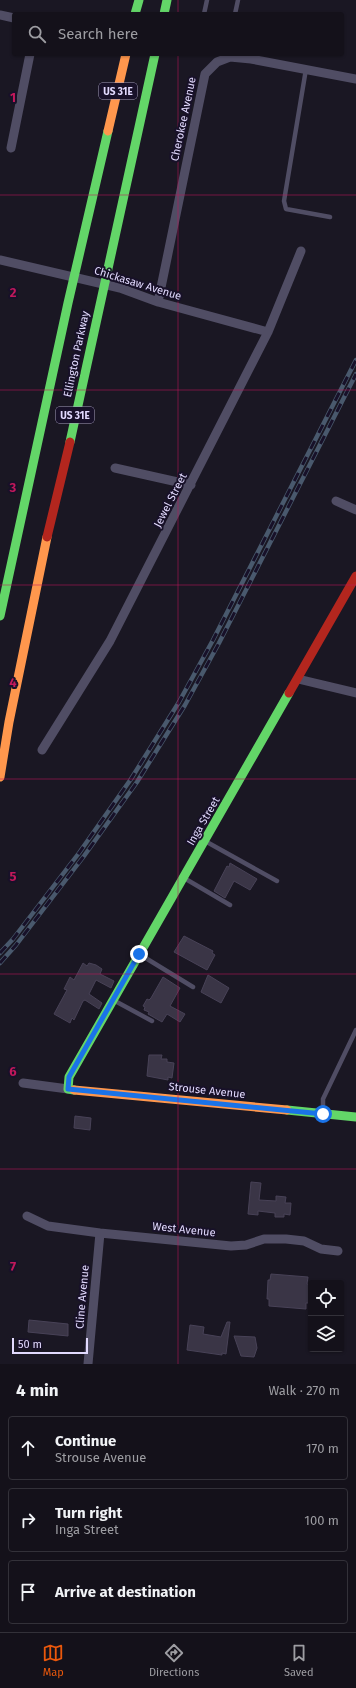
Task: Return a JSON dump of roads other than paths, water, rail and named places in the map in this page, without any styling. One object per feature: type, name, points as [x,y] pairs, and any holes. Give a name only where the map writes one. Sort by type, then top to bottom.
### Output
[{"type":"main road","points":[[136,12],[139,0]]},
{"type":"main road","points":[[164,12],[167,0]]},
{"type":"main road","name":"Ellington Parkway","points":[[0,616],[70,296],[126,56]]},
{"type":"main road","name":"Ellington Parkway","points":[[0,777],[9,722],[50,522],[70,442],[155,56]]},
{"type":"main road","name":"Inga Street","points":[[68,1089],[69,1077],[356,576]]},
{"type":"main road","name":"Strouse Avenue","points":[[68,1089],[356,1117]]},
{"type":"street","points":[[0,15],[12,18]]},
{"type":"street","points":[[11,148],[30,56]]},
{"type":"street","name":"Cherokee Avenue","points":[[158,302],[205,74],[217,62],[228,56]]},
{"type":"street","name":"Cherokee Avenue","points":[[235,56],[356,79]]},
{"type":"street","name":"Jewel Street","points":[[42,750],[110,641],[268,332],[301,251]]},
{"type":"street","name":"Chickasaw Avenue","points":[[0,260],[120,288],[158,302],[268,332]]},
{"type":"street","points":[[115,468],[190,485]]},
{"type":"street","points":[[336,501],[356,510]]},
{"type":"street","points":[[298,679],[356,693]]},
{"type":"street","points":[[23,1083],[68,1089]]},
{"type":"street","name":"West Avenue","points":[[27,1216],[48,1226],[100,1233],[230,1246],[246,1245],[264,1239],[286,1239],[304,1241],[321,1249],[338,1251]]},
{"type":"street","name":"Cline Avenue","points":[[88,1364],[100,1233]]},
{"type":"lane","points":[[205,12],[208,0]]},
{"type":"lane","points":[[235,12],[238,0]]},
{"type":"lane","points":[[306,69],[284,201],[286,208],[330,217]]},
{"type":"lane","points":[[205,841],[277,881]]},
{"type":"lane","points":[[184,878],[230,905]]},
{"type":"lane","points":[[139,954],[193,987]]},
{"type":"lane","points":[[113,1000],[152,1021]]},
{"type":"lane","points":[[323,1114],[323,1099],[356,1030]]},
{"type":"railway","points":[[0,953],[13,939],[79,853],[131,779],[179,702],[213,640],[356,360]]},
{"type":"railway","points":[[0,963],[16,945],[84,856],[137,782],[185,705],[219,643],[356,374]]}]
